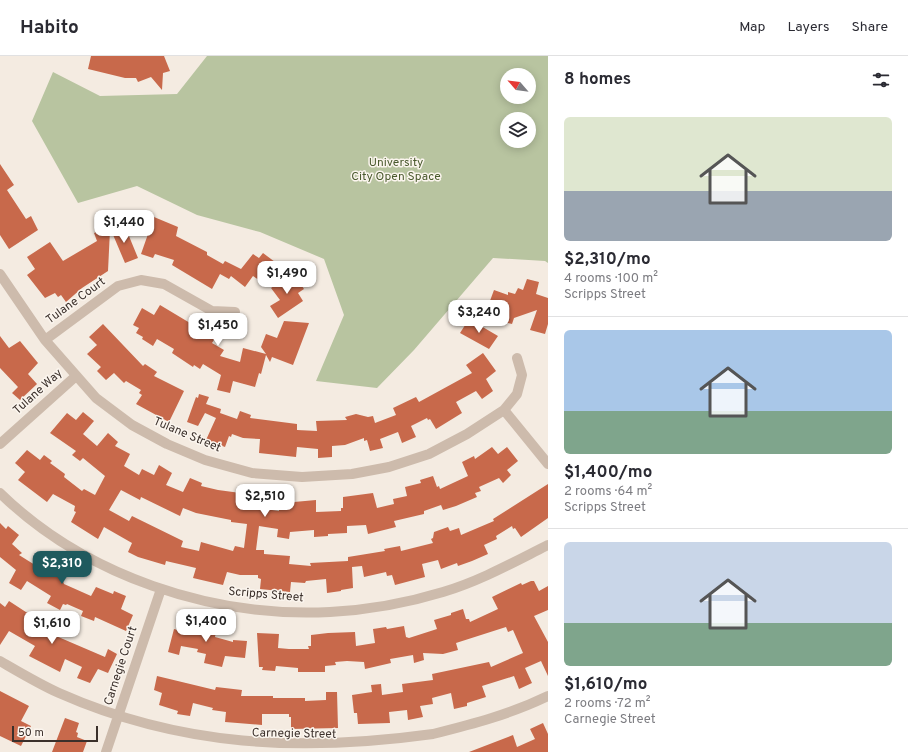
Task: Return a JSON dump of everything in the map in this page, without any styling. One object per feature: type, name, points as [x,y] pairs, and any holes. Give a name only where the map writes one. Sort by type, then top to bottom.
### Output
[{"type":"street","name":"Tulane Street","points":[[0,274],[45,340],[96,398],[132,425],[167,444],[205,460],[252,473],[302,477],[352,474],[389,467],[422,456],[467,434],[504,410],[517,394],[522,375],[517,358]]},
{"type":"street","name":"Tulane Court","points":[[45,340],[118,286],[141,280],[164,284],[212,310],[235,312]]},
{"type":"street","name":"Tulane Way","points":[[0,444],[76,376]]},
{"type":"street","points":[[504,410],[548,464]]},
{"type":"street","name":"Scripps Street","points":[[0,492],[14,507],[53,535],[104,566],[161,588],[229,606],[282,612],[330,612],[382,606],[444,592],[495,571],[548,545]]},
{"type":"street","name":"Carnegie Court","points":[[106,752],[161,588]]},
{"type":"street","name":"Carnegie Street","points":[[0,662],[58,692],[118,717],[174,733],[256,748],[330,750],[378,745],[484,722],[548,696]]},
{"type":"green space","name":"University City Open Space","points":[[207,56],[548,56],[548,263],[545,261],[493,258],[414,350],[377,388],[316,381],[344,315],[324,259],[260,232],[197,215],[137,186],[78,203],[32,121],[53,72],[100,96],[177,94]]},
{"type":"building","points":[[91,56],[164,56],[170,71],[163,73],[162,90],[151,77],[138,82],[136,78],[125,78],[88,69]]},
{"type":"building","points":[[0,164],[14,185],[7,190],[26,219],[31,216],[38,230],[9,249],[0,235]]},
{"type":"building","points":[[154,217],[178,227],[176,236],[207,252],[207,255],[223,264],[225,261],[241,269],[253,254],[259,258],[263,253],[279,265],[265,284],[253,276],[245,287],[231,276],[229,279],[220,274],[212,289],[172,265],[174,260],[155,254],[153,258],[141,254]]},
{"type":"building","points":[[124,224],[138,258],[125,263],[111,230]]},
{"type":"building","points":[[106,228],[107,232],[110,230],[108,271],[82,288],[66,302],[61,295],[58,297],[55,293],[45,298],[27,275],[35,269],[27,257],[50,242],[63,261],[97,241],[94,233]]},
{"type":"building","points":[[293,273],[304,289],[298,293],[303,301],[278,318],[270,306],[280,300],[271,288]]},
{"type":"building","points":[[527,279],[539,282],[536,294],[548,298],[548,324],[545,334],[530,330],[537,310],[514,318],[512,324],[484,317],[494,290],[508,295],[508,292],[515,294],[518,288],[523,290]]},
{"type":"building","points":[[160,305],[215,338],[212,343],[224,350],[220,356],[240,362],[243,348],[266,354],[261,347],[266,334],[277,338],[284,321],[309,323],[293,365],[272,357],[270,362],[266,355],[261,374],[259,373],[255,387],[233,381],[230,393],[217,390],[221,375],[203,364],[200,369],[194,365],[193,367],[172,353],[174,349],[157,339],[153,346],[136,333],[139,328],[133,325],[142,308],[154,315]]},
{"type":"building","points":[[469,319],[498,336],[489,349],[460,333]]},
{"type":"building","points":[[103,324],[143,366],[145,364],[157,372],[154,376],[184,391],[169,422],[136,404],[142,395],[139,393],[141,390],[126,381],[124,383],[114,373],[106,380],[97,371],[101,367],[87,354],[97,345],[89,337]]},
{"type":"building","points":[[0,336],[9,348],[20,341],[38,363],[28,374],[37,384],[20,400],[12,393],[18,387],[0,368]]},
{"type":"building","points":[[483,353],[496,371],[486,379],[493,391],[482,399],[476,391],[456,402],[462,413],[436,429],[430,419],[428,420],[427,418],[411,426],[416,437],[402,443],[398,432],[380,439],[383,448],[370,451],[367,440],[364,441],[364,438],[345,445],[332,446],[332,457],[318,458],[318,449],[297,447],[296,457],[259,453],[260,439],[243,438],[232,434],[231,437],[229,436],[225,447],[206,440],[216,418],[205,413],[198,426],[187,422],[196,397],[198,398],[199,394],[209,397],[206,404],[221,409],[220,413],[237,419],[240,411],[251,415],[250,418],[297,424],[297,430],[317,431],[316,421],[347,420],[345,417],[356,414],[368,417],[373,416],[375,423],[396,415],[393,408],[416,397],[419,402],[472,373],[466,365]]},
{"type":"building","points":[[83,412],[94,421],[83,434],[97,446],[108,433],[118,442],[115,446],[130,454],[124,466],[139,475],[142,469],[154,475],[159,465],[172,473],[166,485],[183,492],[190,478],[202,483],[201,486],[248,494],[247,505],[251,507],[279,511],[280,497],[294,499],[294,502],[316,500],[316,512],[341,511],[341,508],[343,508],[343,497],[373,493],[377,508],[394,504],[393,499],[407,496],[405,487],[421,483],[420,480],[433,476],[437,487],[439,486],[440,489],[468,476],[462,462],[474,456],[475,459],[492,447],[498,454],[507,447],[518,461],[507,470],[511,475],[503,483],[499,478],[479,487],[481,491],[475,493],[477,497],[456,506],[443,510],[441,505],[424,511],[424,514],[394,521],[396,527],[368,534],[366,525],[347,526],[347,533],[328,534],[328,536],[314,537],[314,530],[290,532],[289,539],[277,537],[278,529],[259,526],[256,550],[264,550],[264,554],[290,556],[289,564],[311,566],[310,563],[348,561],[348,557],[385,551],[384,549],[400,546],[401,551],[433,543],[431,539],[433,538],[434,532],[448,527],[450,531],[459,528],[461,535],[494,521],[493,519],[548,484],[548,518],[521,537],[512,526],[496,536],[497,539],[484,545],[488,554],[458,566],[457,563],[441,569],[438,560],[422,564],[425,577],[395,585],[392,575],[387,576],[386,572],[364,577],[362,566],[352,567],[353,588],[327,593],[326,579],[306,581],[305,583],[291,582],[290,592],[260,589],[261,579],[258,578],[258,575],[240,575],[227,572],[223,585],[193,578],[196,568],[166,561],[165,565],[138,557],[128,552],[132,543],[104,527],[98,539],[71,522],[76,512],[74,511],[75,506],[53,494],[47,502],[18,480],[25,472],[15,463],[27,450],[40,460],[44,455],[52,461],[50,463],[65,474],[64,477],[82,491],[84,489],[95,495],[105,476],[83,458],[80,461],[72,455],[76,451],[50,433],[67,413],[76,420]],"holes":[[[121,490],[140,500],[141,497],[180,516],[183,508],[196,513],[231,520],[231,522],[247,524],[244,548],[235,546],[233,551],[201,542],[199,551],[181,547],[183,541],[132,516],[129,521],[109,510]]]},
{"type":"building","points":[[0,523],[6,529],[8,526],[19,535],[12,544],[22,553],[19,555],[35,565],[43,554],[54,561],[53,563],[68,571],[63,581],[64,584],[91,596],[96,587],[113,594],[114,591],[126,596],[121,609],[133,615],[126,631],[95,617],[94,621],[81,616],[83,611],[67,604],[63,604],[60,610],[47,603],[51,596],[27,581],[21,590],[9,583],[16,570],[0,557]]},
{"type":"building","points":[[534,581],[539,591],[548,586],[548,610],[534,616],[548,642],[548,676],[541,661],[525,668],[532,683],[519,689],[514,676],[482,686],[486,697],[467,703],[467,706],[454,709],[451,693],[432,698],[433,704],[420,706],[423,717],[408,720],[407,710],[389,712],[390,723],[358,724],[357,713],[354,713],[352,695],[372,692],[371,685],[381,684],[382,695],[403,692],[402,684],[433,680],[432,674],[489,662],[491,667],[523,653],[513,630],[508,632],[506,627],[456,643],[458,650],[443,654],[423,653],[424,660],[414,663],[413,655],[390,659],[391,663],[365,669],[364,662],[347,661],[335,662],[336,665],[325,666],[325,672],[298,672],[298,668],[276,666],[275,671],[262,670],[263,667],[259,667],[257,633],[279,634],[278,648],[289,649],[309,649],[308,646],[311,646],[311,635],[328,633],[355,632],[356,646],[375,643],[373,629],[386,627],[387,629],[404,626],[406,637],[409,638],[437,629],[434,620],[451,615],[451,613],[463,609],[466,619],[469,619],[470,622],[498,609],[492,597],[521,583],[522,585]]},
{"type":"building","points":[[9,601],[32,616],[30,620],[56,636],[105,657],[108,649],[117,654],[108,673],[98,669],[90,683],[77,678],[82,667],[65,659],[60,672],[29,656],[35,646],[9,631],[0,645],[0,603],[5,607]]},
{"type":"building","points":[[189,618],[217,626],[215,637],[233,642],[233,640],[247,641],[245,658],[225,656],[222,667],[204,663],[206,654],[197,652],[198,649],[181,646],[179,655],[168,652],[174,629],[182,631],[183,627],[187,629]]},
{"type":"building","points":[[157,676],[215,690],[216,687],[242,690],[241,696],[305,698],[305,701],[326,700],[326,692],[337,692],[338,728],[291,729],[291,717],[289,717],[289,714],[262,714],[262,725],[225,722],[226,712],[212,710],[213,708],[193,703],[190,716],[177,714],[178,711],[159,705],[162,693],[154,690]]},
{"type":"building","points":[[0,691],[29,706],[21,721],[31,726],[21,746],[0,736]]},
{"type":"building","points":[[65,718],[79,723],[76,732],[78,733],[77,737],[87,741],[83,752],[52,752]]},
{"type":"building","points":[[543,723],[548,734],[548,752],[469,752],[513,735],[517,747],[535,739],[530,729]]}]
